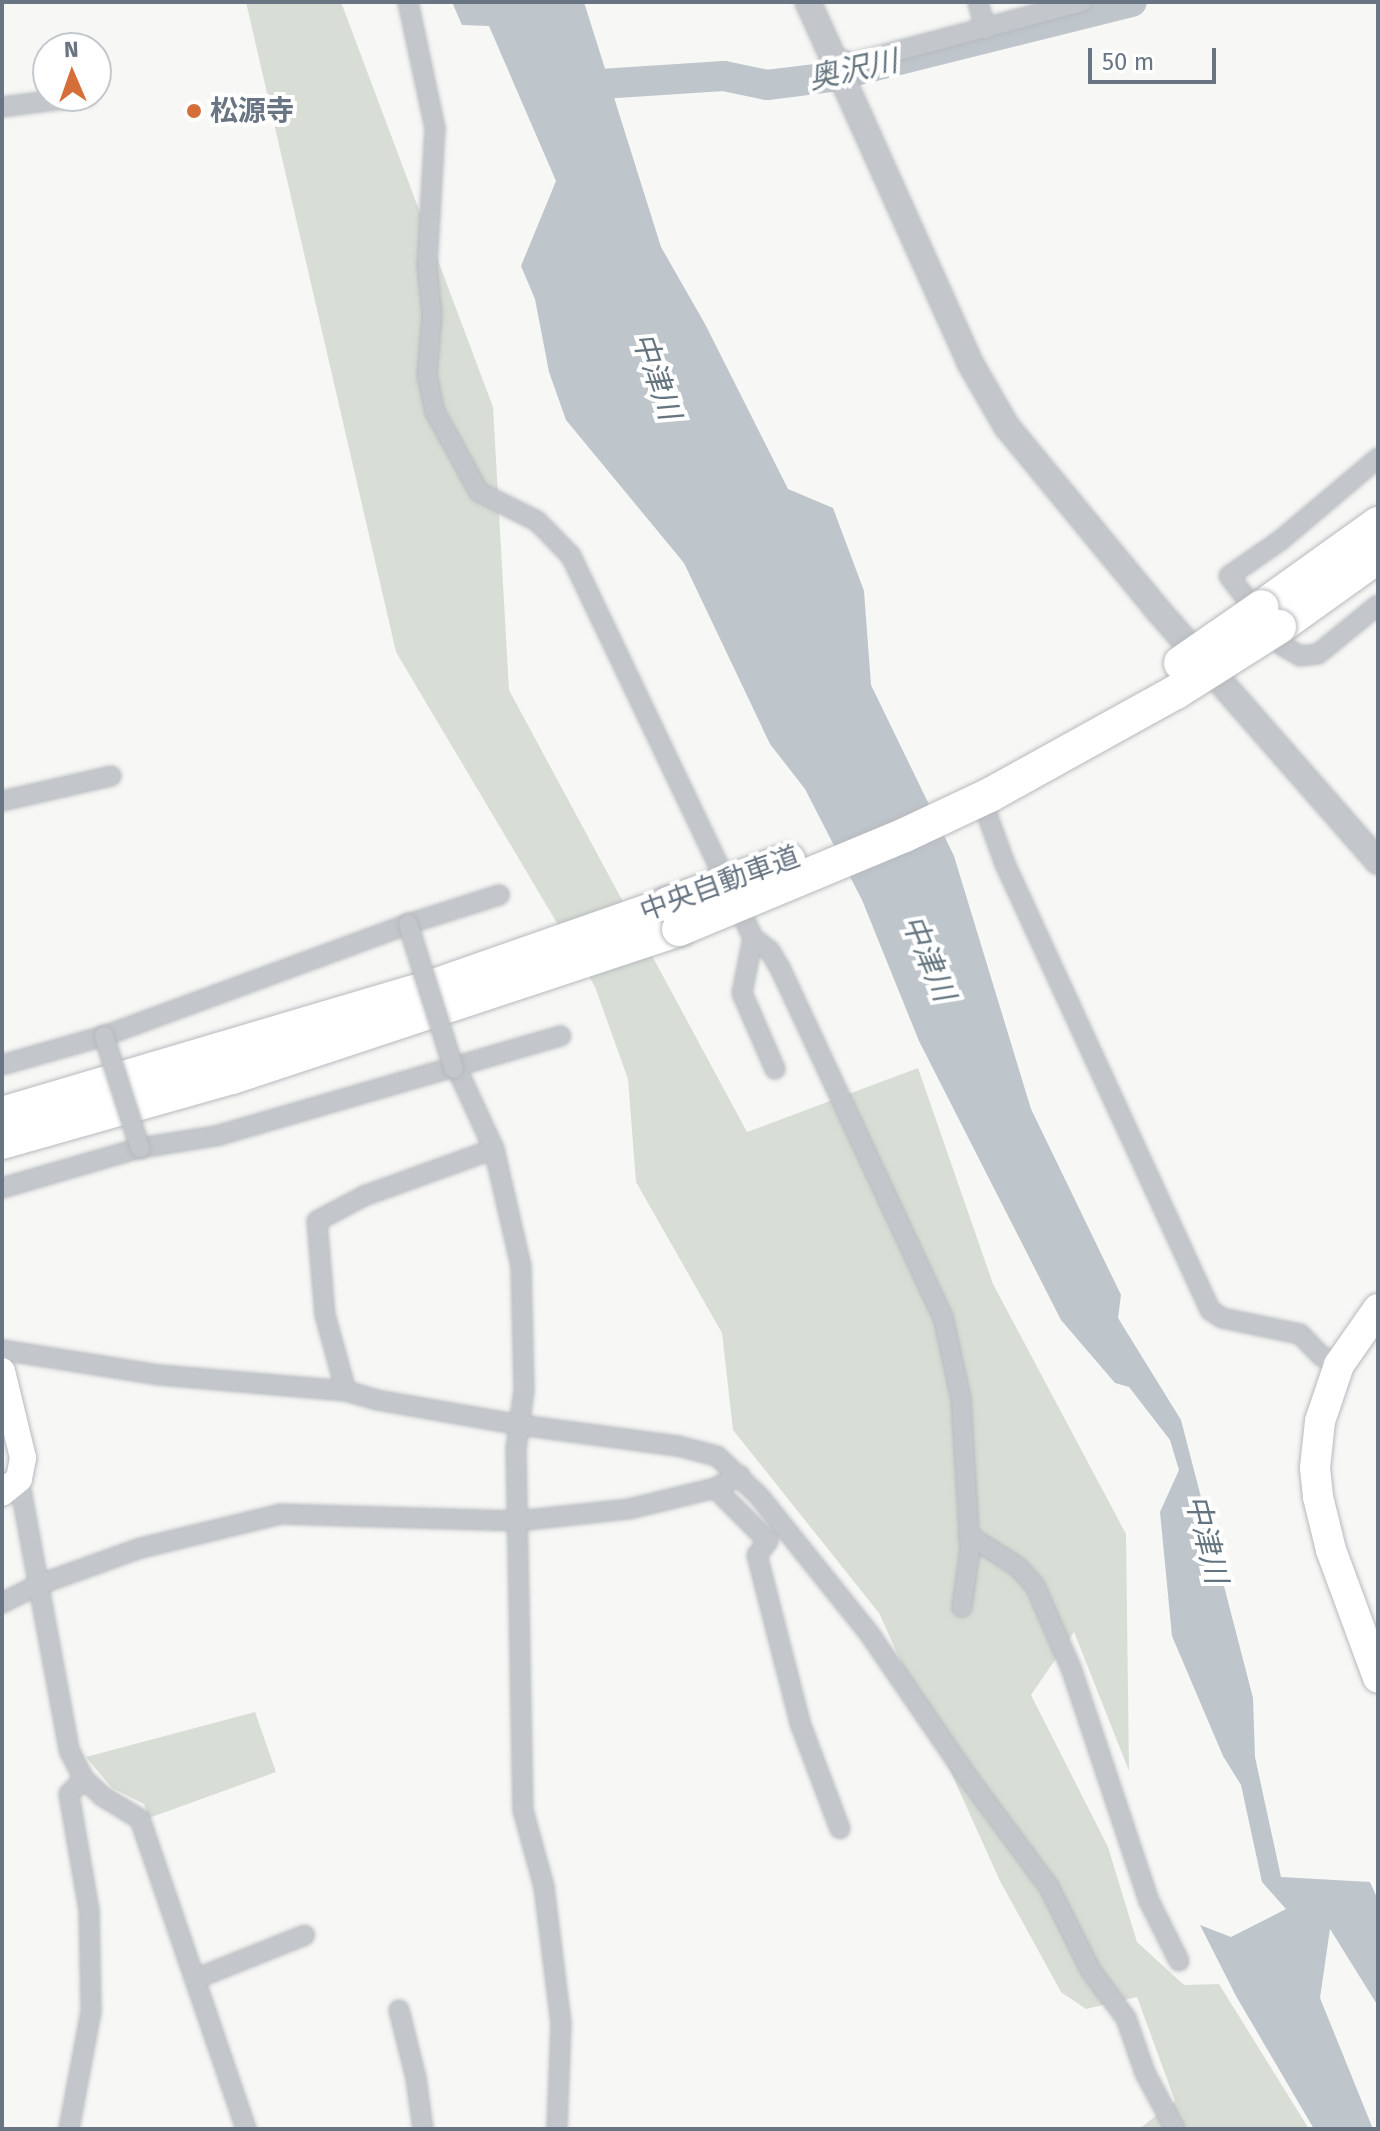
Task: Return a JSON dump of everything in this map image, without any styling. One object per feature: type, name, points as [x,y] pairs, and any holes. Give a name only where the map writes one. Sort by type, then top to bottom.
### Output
[{"type":"highway","name":"中央自動車道","points":[[1270,617],[1378,524]]},
{"type":"highway","name":"中央自動車道","points":[[2,1142],[246,1072],[673,917],[778,864],[983,775],[1378,556]]},
{"type":"highway","name":"中央自動車道","points":[[2,1114],[673,917]]},
{"type":"highway","points":[[1378,1309],[1339,1365],[1315,1443],[1318,1497],[1331,1550],[1378,1678]]},
{"type":"main road","points":[[2,1371],[23,1458],[10,1486]]},
{"type":"street","points":[[408,2],[435,128],[427,266],[432,315],[427,375],[435,412],[479,492],[537,521],[571,556],[753,938],[770,951],[780,968],[943,1317],[961,1399],[968,1535],[968,1574],[962,1607]]},
{"type":"street","points":[[808,2],[970,363],[1007,427],[1156,608],[1378,862]]},
{"type":"street","points":[[978,2],[985,29]]},
{"type":"street","points":[[836,68],[1082,2]]},
{"type":"street","points":[[2,107],[32,103]]},
{"type":"street","points":[[1378,458],[1281,540],[1229,576],[1283,646],[1300,656],[1318,654],[1378,605]]},
{"type":"street","points":[[2,801],[111,776]]},
{"type":"street","points":[[985,809],[1005,864],[1210,1310],[1222,1318],[1300,1334],[1321,1356],[1339,1365]]},
{"type":"street","points":[[2,1065],[104,1036],[408,924],[499,895]]},
{"type":"street","points":[[408,924],[455,1069],[494,1149],[521,1266],[524,1356],[516,1449],[523,1810],[544,1887],[561,2024],[557,2129]]},
{"type":"street","points":[[753,938],[742,993],[775,1069]]},
{"type":"street","points":[[104,1036],[140,1148]]},
{"type":"street","points":[[2,1188],[140,1148],[216,1136],[561,1036]]},
{"type":"street","points":[[346,1391],[325,1315],[317,1221],[364,1196],[494,1149]]},
{"type":"street","points":[[2,1350],[160,1375],[346,1391],[377,1400],[520,1425],[678,1446],[717,1456],[740,1475],[871,1636],[969,1779],[1049,1887],[1091,1971],[1126,2018],[1145,2073],[1175,2129]]},
{"type":"street","points":[[2,1603],[38,1585],[141,1548],[280,1514],[518,1521],[629,1509],[715,1488],[740,1475]]},
{"type":"street","points":[[10,1486],[38,1585],[69,1750],[84,1779],[102,1796],[140,1819],[246,2129]]},
{"type":"street","points":[[715,1488],[768,1541],[757,1555],[800,1723],[840,1829]]},
{"type":"street","points":[[968,1535],[1018,1567],[1040,1597],[1071,1668],[1149,1901],[1179,1961]]},
{"type":"street","points":[[69,2129],[91,2011],[89,1910],[69,1794],[84,1779]]},
{"type":"street","points":[[195,1979],[305,1935]]},
{"type":"street","points":[[399,2010],[416,2078],[423,2129]]},
{"type":"shaded area","points":[[246,2],[341,2],[493,407],[509,690],[747,1132],[918,1068],[993,1284],[1126,1534],[1129,1771],[1074,1632],[1031,1695],[1108,1847],[1137,1942],[1184,1985],[1219,1984],[1309,2129],[1139,2129],[1175,2101],[1137,1997],[1086,2009],[1061,1992],[1000,1881],[879,1613],[733,1430],[722,1333],[636,1182],[628,1079],[595,987],[396,652]]},
{"type":"shaded area","points":[[255,1712],[276,1772],[149,1818],[144,1804],[112,1788],[86,1757]]},
{"type":"water","name":"中津川","points":[[452,2],[584,2],[661,247],[705,324],[788,489],[833,508],[864,591],[871,685],[954,856],[1031,1109],[1121,1295],[1118,1318],[1181,1420],[1253,1698],[1255,1757],[1281,1877],[1370,1882],[1378,1900],[1378,2006],[1330,1929],[1320,1998],[1373,2129],[1314,2129],[1236,1996],[1200,1925],[1231,1937],[1286,1909],[1262,1882],[1241,1785],[1223,1756],[1172,1636],[1160,1512],[1179,1470],[1170,1440],[1129,1387],[1115,1383],[1061,1320],[919,1041],[862,900],[805,789],[770,744],[684,563],[566,420],[549,372],[535,299],[521,266],[556,181],[489,26],[462,25]]},
{"type":"waterway","name":"奥沢川","points":[[570,86],[724,76],[767,85],[831,77],[1132,2]]},
{"type":"place","name":"松源寺","points":[[194,111]]}]
